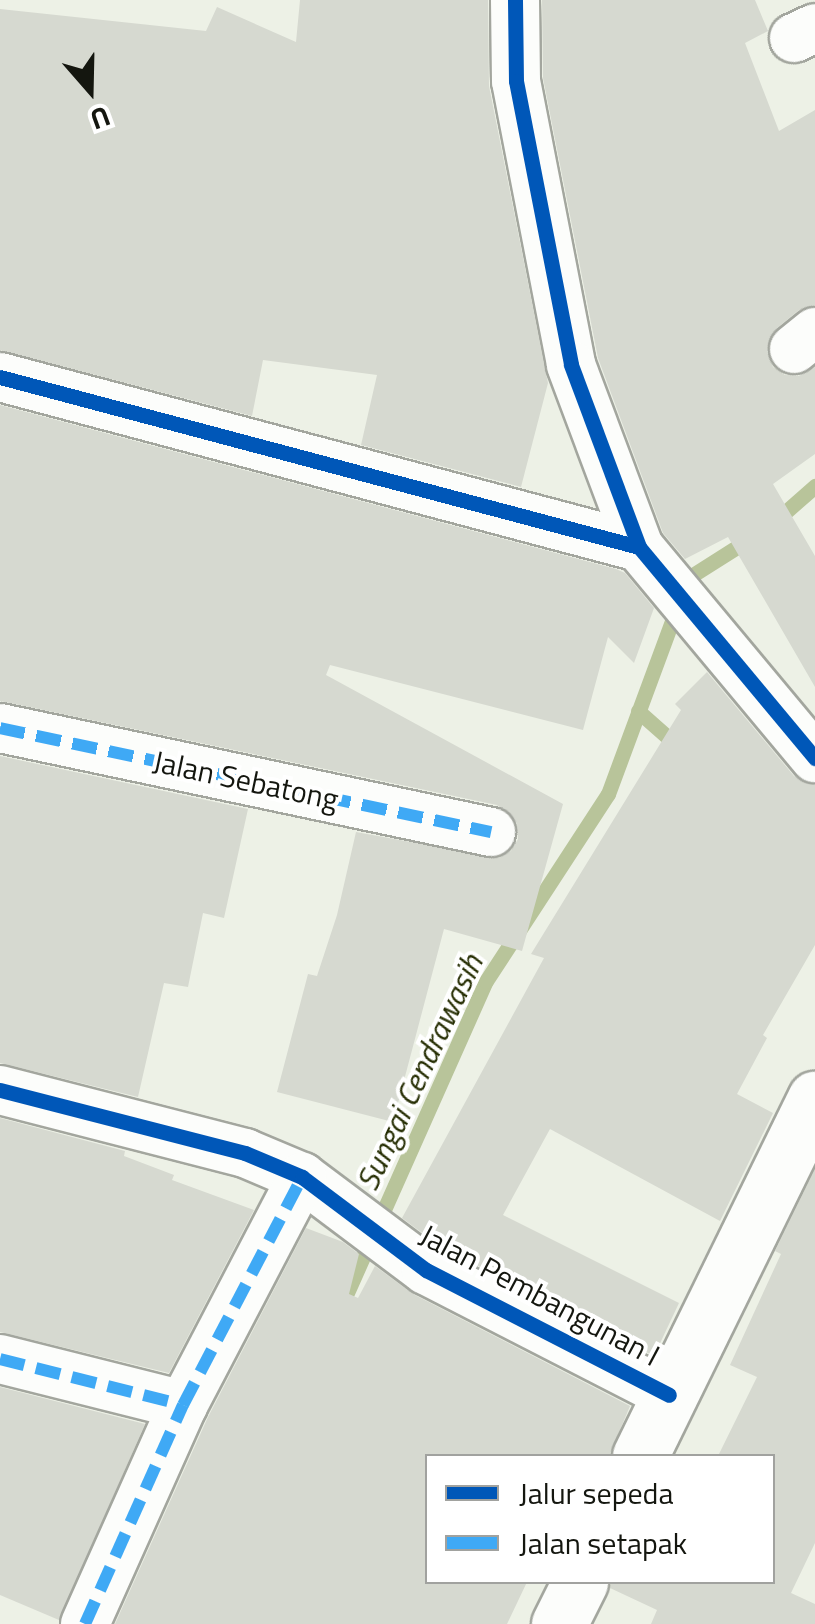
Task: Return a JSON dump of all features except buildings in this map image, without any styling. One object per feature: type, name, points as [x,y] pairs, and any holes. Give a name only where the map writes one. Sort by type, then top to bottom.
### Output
[{"type":"street","points":[[515,0],[516,80],[572,365],[648,557],[815,758]]},
{"type":"street","points":[[0,377],[648,557]]},
{"type":"street","name":"Jalan Sebatong","points":[[0,728],[491,832]]},
{"type":"street","name":"Jalan Pembangunan I","points":[[0,1090],[245,1153],[309,1184],[426,1270],[669,1395]]},
{"type":"street","points":[[641,1454],[815,1098]]},
{"type":"street","points":[[86,1624],[183,1405],[309,1184]]},
{"type":"street","points":[[0,1359],[183,1405]]},
{"type":"street","points":[[559,1624],[579,1584]]},
{"type":"waterway","name":"Sungai Cendrawasih","points":[[774,522],[815,486]]},
{"type":"waterway","name":"Sungai Cendrawasih","points":[[346,1295],[486,981],[608,794],[688,578],[751,538]]},
{"type":"waterway","points":[[638,711],[680,748]]},
{"type":"marked path","points":[[0,728],[491,832]]},
{"type":"marked path","points":[[85,1624],[183,1405],[302,1177]]},
{"type":"marked path","points":[[0,1359],[183,1405]]},
{"type":"cycle path","points":[[515,0],[516,81],[571,365],[639,547],[815,758]]},
{"type":"cycle path","points":[[0,377],[639,547]]},
{"type":"cycle path","points":[[0,1090],[245,1153],[302,1177],[426,1270],[669,1395]]}]
